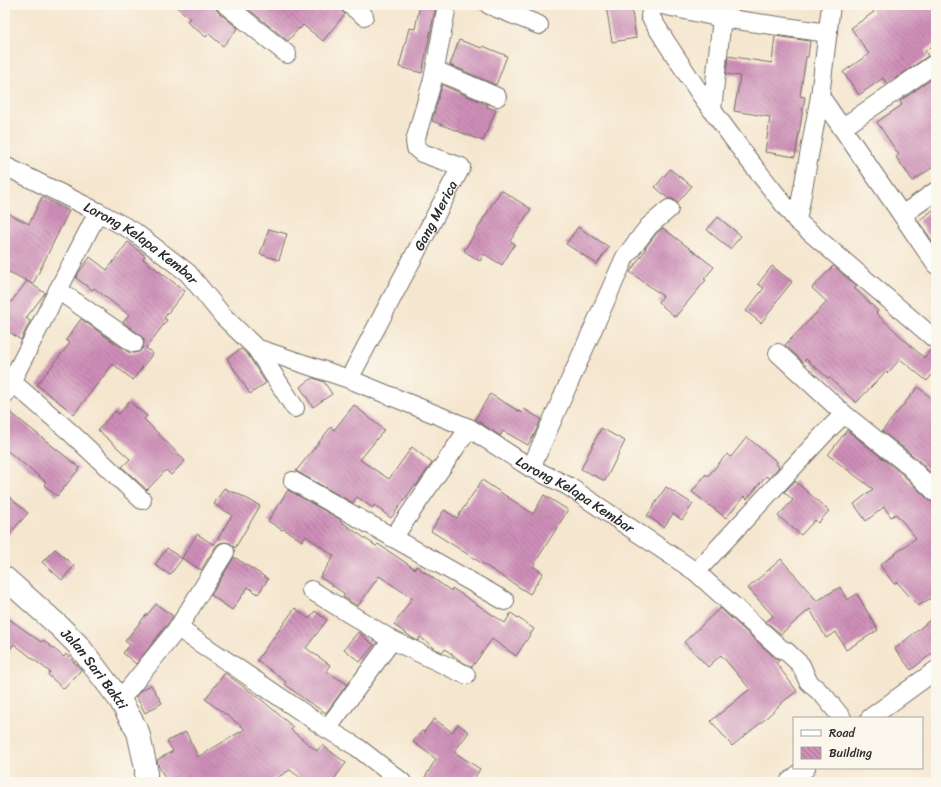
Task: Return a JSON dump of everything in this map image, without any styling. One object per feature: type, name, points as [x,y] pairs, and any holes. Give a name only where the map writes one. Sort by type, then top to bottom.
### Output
[{"type":"main road","name":"Jalan Sari Bakti","points":[[5,578],[78,645],[120,700],[138,732],[146,768],[146,782]]},
{"type":"street","points":[[226,5],[287,54]]},
{"type":"street","points":[[350,5],[364,16]]},
{"type":"street","name":"Gang Merica","points":[[349,379],[462,167],[422,153],[416,148],[415,141],[433,79],[447,5]]},
{"type":"street","points":[[489,5],[539,26]]},
{"type":"street","points":[[658,5],[653,7],[650,16],[666,42],[712,110],[748,159],[797,221],[936,340]]},
{"type":"street","points":[[662,5],[722,18],[828,33]]},
{"type":"street","points":[[797,221],[820,96],[828,33],[835,8]]},
{"type":"street","points":[[712,110],[722,18]]},
{"type":"street","points":[[842,128],[936,63]]},
{"type":"street","points":[[434,70],[496,97]]},
{"type":"street","points":[[820,96],[936,265]]},
{"type":"street","name":"Lorong Kelapa Kembar","points":[[5,166],[98,212],[132,232],[188,273],[223,316],[256,348],[295,408]]},
{"type":"street","points":[[902,214],[936,191]]},
{"type":"street","points":[[531,468],[624,256],[649,226],[669,209]]},
{"type":"street","points":[[98,212],[8,387],[70,432],[142,500]]},
{"type":"street","points":[[58,290],[134,343]]},
{"type":"street","name":"Lorong Kelapa Kembar","points":[[256,348],[349,379],[469,428],[531,468],[568,486],[696,572],[801,665],[808,681],[825,697],[841,717]]},
{"type":"street","points":[[778,353],[844,414],[909,466],[936,493]]},
{"type":"street","points":[[696,572],[844,414]]},
{"type":"street","points":[[393,538],[469,428]]},
{"type":"street","points":[[293,481],[505,601]]},
{"type":"street","points":[[120,700],[178,628],[225,552]]},
{"type":"street","points":[[311,590],[392,640],[466,675]]},
{"type":"street","points":[[178,628],[327,729],[357,747],[402,782]]},
{"type":"street","points":[[327,729],[392,640]]},
{"type":"street","points":[[871,717],[936,670]]},
{"type":"street","points":[[789,782],[805,769]]},
{"type":"building","points":[[174,5],[216,5],[216,9],[219,13],[238,28],[223,46],[209,34],[206,37],[187,22],[190,18]]},
{"type":"building","points":[[249,5],[335,5],[345,14],[323,41],[303,25],[288,41],[247,8]]},
{"type":"building","points":[[420,5],[436,5],[422,73],[399,67],[409,28],[415,29]]},
{"type":"building","points":[[606,5],[631,5],[636,38],[612,42]]},
{"type":"building","points":[[870,5],[936,5],[936,43],[925,51],[928,56],[887,84],[883,78],[859,95],[843,72],[869,54],[851,28],[874,12]]},
{"type":"building","points":[[775,36],[810,41],[800,96],[805,97],[795,157],[765,152],[770,117],[734,111],[740,76],[726,74],[728,56],[772,63]]},
{"type":"building","points":[[459,40],[482,48],[483,46],[507,56],[496,85],[450,65]]},
{"type":"building","points":[[936,76],[936,165],[913,181],[896,157],[899,155],[877,122],[902,105],[900,101]]},
{"type":"building","points":[[442,85],[496,110],[483,141],[432,121]]},
{"type":"building","points":[[670,169],[692,186],[677,203],[673,199],[669,199],[655,187]]},
{"type":"building","points":[[501,190],[531,209],[510,241],[515,244],[502,265],[484,254],[480,261],[464,251]]},
{"type":"building","points":[[42,197],[69,211],[33,284],[5,270],[5,212],[29,224]]},
{"type":"building","points":[[936,208],[936,246],[918,221]]},
{"type":"building","points":[[718,217],[741,236],[730,249],[707,230]]},
{"type":"building","points":[[578,227],[609,247],[597,264],[566,244]]},
{"type":"building","points":[[663,228],[714,267],[704,279],[706,280],[675,317],[658,302],[663,296],[630,272],[646,249],[645,248]]},
{"type":"building","points":[[269,229],[287,234],[279,260],[260,254]]},
{"type":"building","points":[[128,242],[145,256],[143,259],[185,291],[164,318],[167,320],[146,348],[153,353],[133,380],[113,364],[74,414],[37,385],[70,343],[66,340],[81,319],[128,352],[139,352],[144,344],[144,339],[123,322],[129,315],[94,288],[92,290],[76,278],[90,257],[107,270]]},
{"type":"building","points":[[772,266],[792,282],[761,323],[746,311],[764,288],[758,284]]},
{"type":"building","points":[[833,266],[857,286],[854,288],[878,311],[876,313],[924,358],[931,349],[936,350],[936,369],[927,381],[900,359],[888,373],[886,371],[856,403],[829,377],[828,378],[806,359],[803,362],[785,345],[827,302],[812,288]]},
{"type":"building","points":[[27,281],[45,293],[26,318],[30,321],[21,340],[5,329],[5,310]]},
{"type":"building","points":[[241,349],[248,355],[266,383],[250,394],[227,358]]},
{"type":"building","points":[[313,378],[324,382],[332,394],[313,407],[300,387]]},
{"type":"building","points":[[918,387],[936,402],[936,478],[916,458],[882,431]]},
{"type":"building","points":[[490,394],[522,413],[524,409],[541,419],[528,445],[503,431],[500,436],[475,419]]},
{"type":"building","points":[[129,401],[147,416],[144,419],[185,461],[171,475],[166,470],[147,490],[122,467],[130,459],[98,430],[115,411],[119,414]]},
{"type":"building","points":[[354,405],[384,430],[360,460],[389,479],[412,447],[432,463],[391,518],[374,505],[373,508],[357,497],[353,503],[296,471],[331,427],[334,430]]},
{"type":"building","points":[[5,408],[80,468],[57,496],[44,485],[46,482],[5,449]]},
{"type":"building","points":[[601,428],[625,441],[605,481],[581,469]]},
{"type":"building","points":[[847,430],[902,474],[929,500],[936,503],[936,595],[918,606],[897,582],[894,584],[880,565],[916,538],[896,514],[891,517],[884,507],[866,521],[854,504],[873,489],[828,455]]},
{"type":"building","points":[[747,437],[777,462],[776,464],[779,467],[769,478],[766,476],[747,499],[744,496],[726,518],[692,492],[706,474],[708,476],[727,454],[731,457]]},
{"type":"building","points":[[482,480],[533,514],[544,495],[568,510],[533,566],[543,573],[530,594],[431,531],[444,510],[457,518]]},
{"type":"building","points":[[795,481],[829,511],[818,523],[815,520],[801,535],[778,516],[793,500],[784,492]]},
{"type":"building","points":[[666,487],[693,504],[682,520],[673,514],[664,527],[647,516]]},
{"type":"building","points":[[224,488],[234,493],[235,492],[260,506],[235,548],[230,543],[220,543],[216,546],[201,570],[182,558],[197,534],[214,545],[232,515],[214,504]]},
{"type":"building","points":[[288,490],[341,520],[340,521],[376,546],[378,544],[415,569],[416,566],[451,591],[452,588],[505,623],[511,613],[534,629],[516,656],[492,639],[472,667],[462,662],[445,649],[443,652],[437,650],[420,637],[418,641],[414,639],[394,625],[412,598],[379,576],[358,606],[343,597],[345,594],[320,577],[334,556],[306,536],[302,541],[284,529],[282,530],[268,521]]},
{"type":"building","points":[[5,493],[28,513],[5,539]]},
{"type":"building","points":[[167,548],[182,559],[170,575],[155,565]]},
{"type":"building","points":[[55,549],[74,566],[62,580],[42,562]]},
{"type":"building","points":[[234,557],[268,579],[258,594],[248,587],[232,610],[211,595]]},
{"type":"building","points":[[781,559],[817,601],[840,587],[847,600],[857,594],[878,630],[846,650],[836,632],[826,638],[810,609],[781,634],[766,622],[773,616],[748,588]]},
{"type":"building","points":[[156,604],[173,616],[136,664],[123,653],[130,645],[125,641]]},
{"type":"building","points":[[295,608],[309,619],[315,611],[327,620],[306,648],[330,665],[326,671],[347,684],[326,713],[304,699],[285,684],[286,682],[257,660]]},
{"type":"building","points":[[720,608],[774,657],[780,660],[776,663],[797,691],[732,746],[711,721],[750,689],[721,655],[708,667],[684,642]]},
{"type":"building","points":[[936,615],[936,650],[911,670],[895,649]]},
{"type":"building","points":[[5,616],[41,642],[43,640],[64,657],[66,654],[81,670],[64,689],[48,675],[50,672],[14,644],[5,656]]},
{"type":"building","points":[[358,632],[374,645],[360,662],[344,649]]},
{"type":"building","points":[[225,673],[262,700],[293,727],[291,730],[317,751],[322,745],[346,763],[332,782],[306,782],[290,770],[270,782],[167,782],[157,760],[173,751],[167,741],[186,732],[198,757],[245,729],[205,699]]},
{"type":"building","points":[[151,685],[162,703],[145,713],[136,696],[140,691]]},
{"type":"building","points":[[434,719],[452,732],[458,724],[469,732],[454,752],[480,769],[472,782],[422,782],[436,759],[413,742],[422,731],[424,732]]}]
